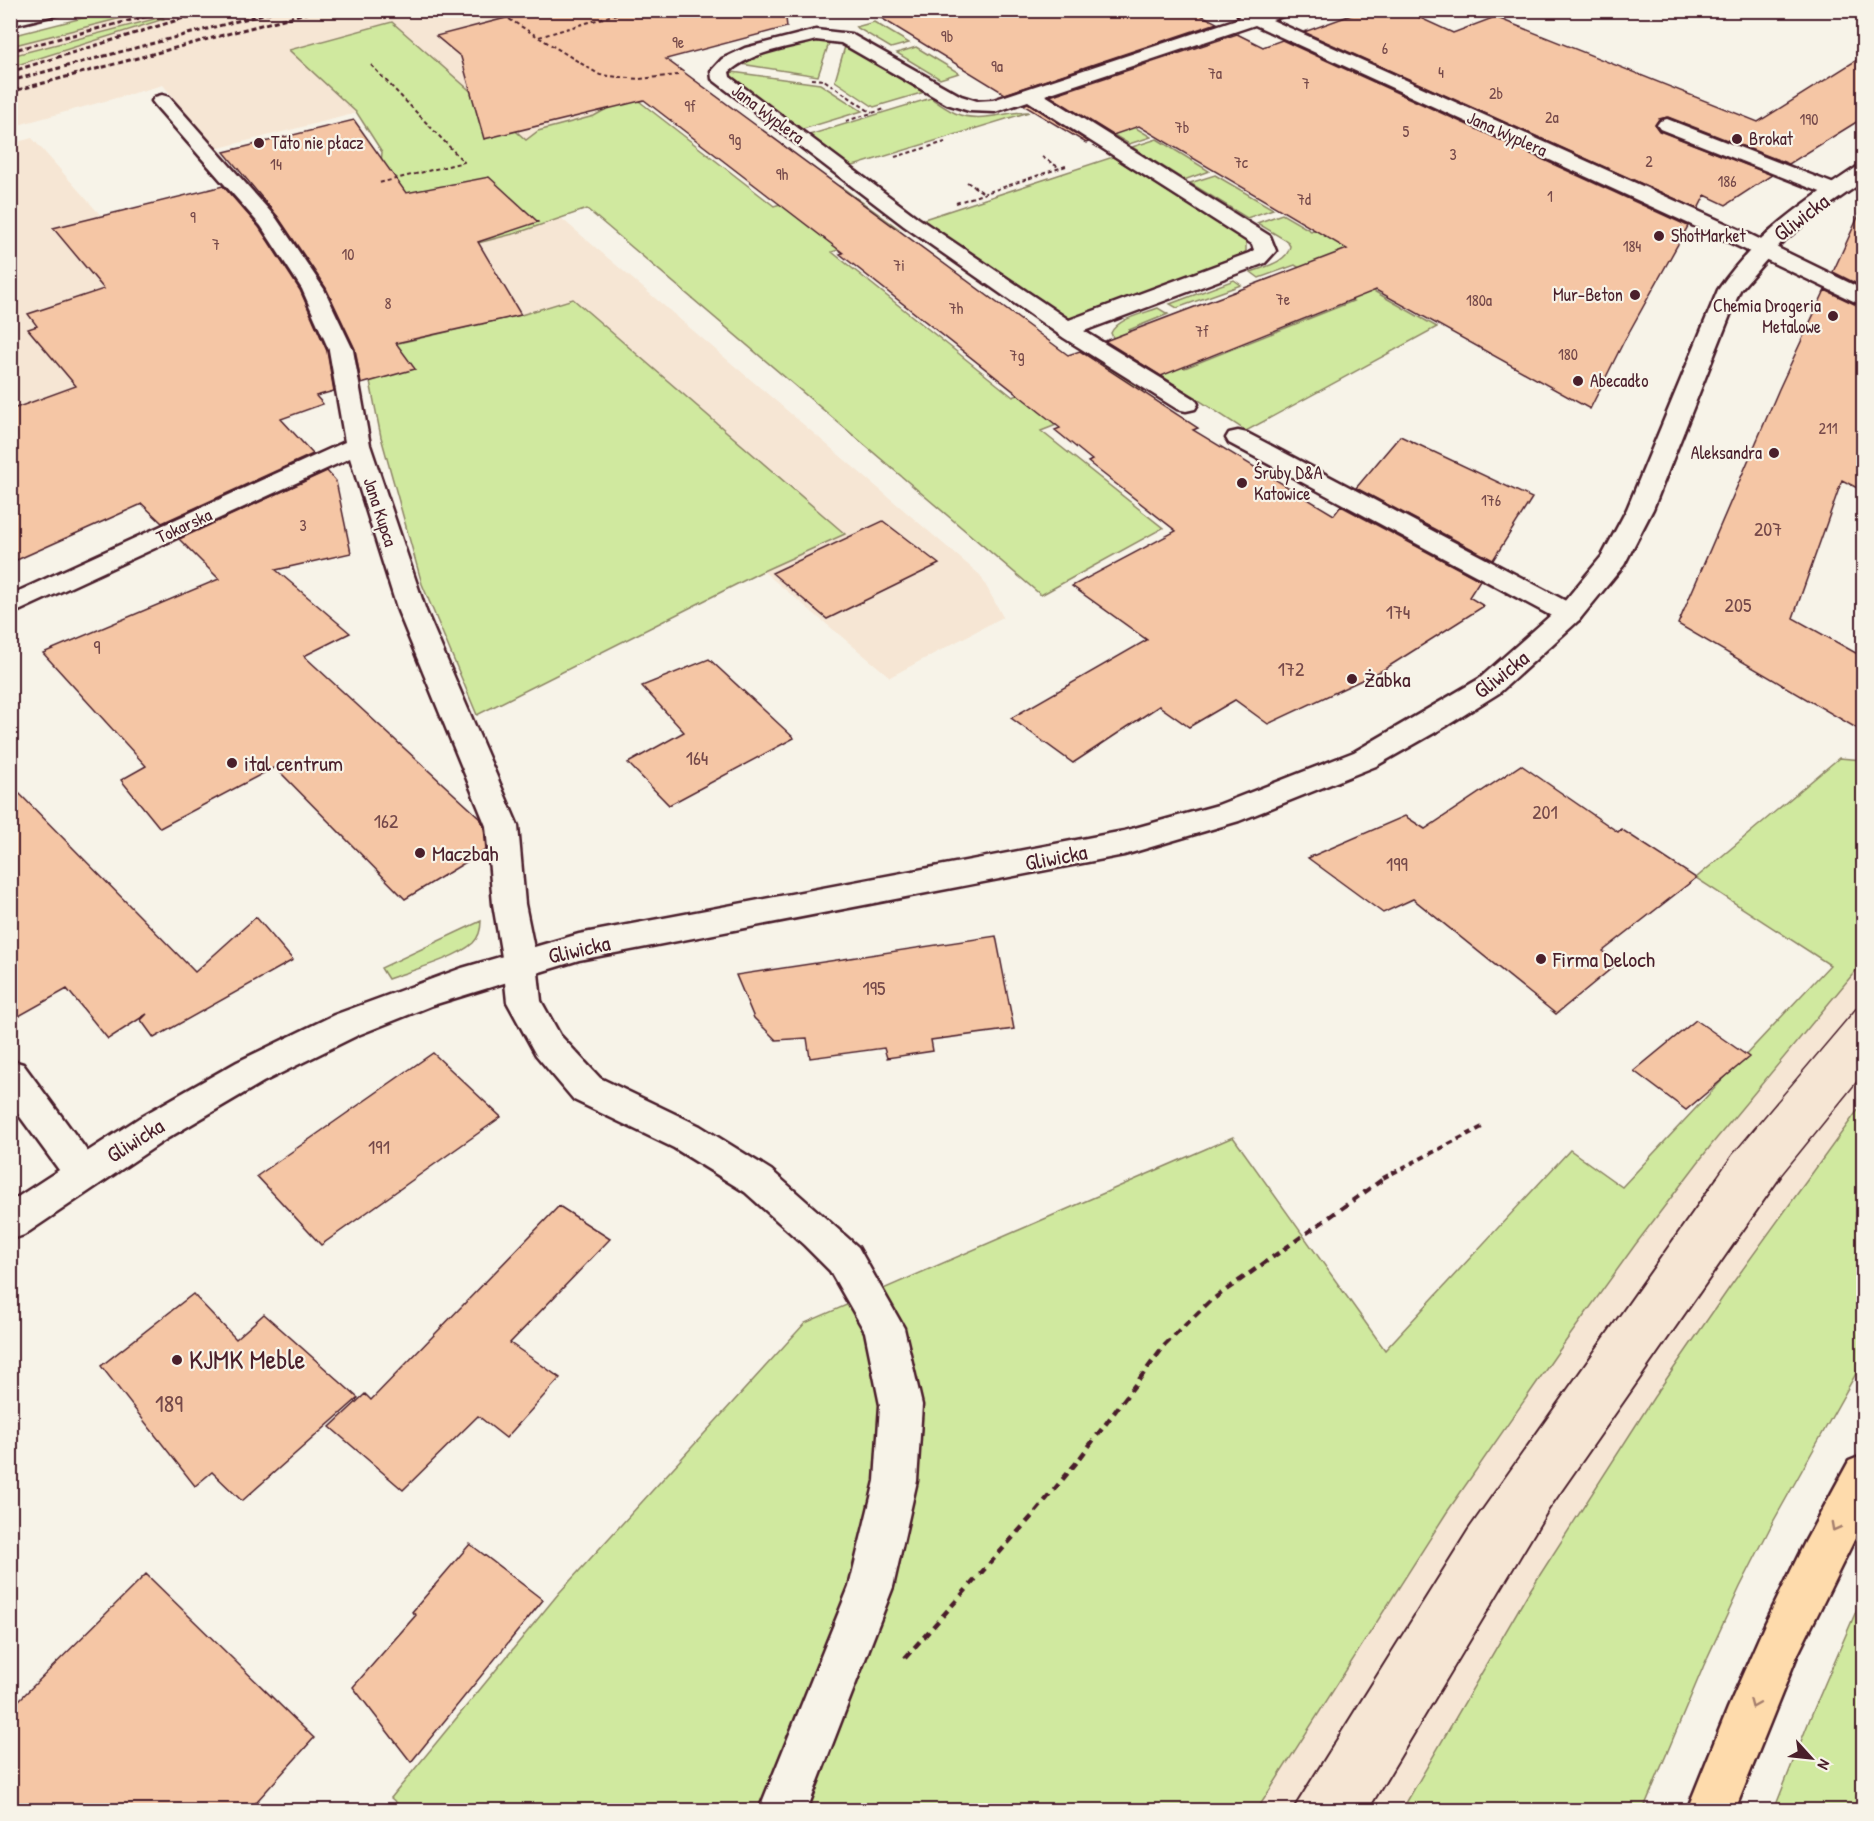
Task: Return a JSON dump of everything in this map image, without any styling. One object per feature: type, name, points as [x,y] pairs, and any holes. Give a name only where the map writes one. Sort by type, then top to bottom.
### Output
[{"type":"main road","points":[[1711,1810],[1779,1644],[1833,1531],[1863,1476]]},
{"type":"street","points":[[10,21],[53,10]]},
{"type":"street","points":[[1246,15],[1284,10]]},
{"type":"street","name":"Jana Wyplera","points":[[1186,404],[1068,329],[907,219],[721,79],[720,71],[727,62],[743,55],[816,35],[827,35],[845,38],[954,100],[976,107],[995,106],[1246,15],[1863,298]]},
{"type":"street","points":[[1030,94],[1262,241],[1265,251],[1257,258],[1068,329]]},
{"type":"street","name":"Jana Kupca","points":[[162,101],[269,222],[313,290],[341,350],[358,446],[412,611],[502,826],[509,904],[520,963],[524,1002],[548,1045],[587,1089],[687,1137],[758,1181],[844,1259],[884,1328],[901,1405],[896,1481],[871,1587],[783,1810]]},
{"type":"street","points":[[1667,125],[1835,190]]},
{"type":"street","name":"Gliwicka","points":[[10,1223],[154,1127],[231,1083],[346,1025],[421,995],[520,963],[579,947],[1083,852],[1134,840],[1228,813],[1365,759],[1438,718],[1489,686],[1569,615],[1614,558],[1640,508],[1729,290],[1742,269],[1783,228],[1863,171]]},
{"type":"street","points":[[1238,438],[1569,615]]},
{"type":"street","name":"Tokarska","points":[[10,606],[358,446]]},
{"type":"street","points":[[10,1074],[83,1174]]},
{"type":"path","points":[[539,37],[630,10]]},
{"type":"path","points":[[509,19],[600,75],[639,79],[720,71]]},
{"type":"path","points":[[371,65],[464,162],[380,183]]},
{"type":"path","points":[[796,135],[940,92]]},
{"type":"path","points":[[907,219],[1117,149]]},
{"type":"path","points":[[1042,158],[1060,168]]},
{"type":"path","points":[[967,182],[985,194]]},
{"type":"path","points":[[900,1665],[941,1615],[1033,1515],[1077,1462],[1165,1345],[1209,1302],[1378,1181],[1482,1127]]},
{"type":"shaded area","points":[[149,11],[620,11],[610,107],[594,116],[538,131],[526,141],[391,22],[289,50],[357,113],[215,149],[163,85],[11,127],[11,67],[164,19],[162,17],[11,56],[11,46]]},
{"type":"shaded area","points":[[32,138],[296,435],[11,563],[10,144]]},
{"type":"shaded area","points":[[561,218],[980,575],[1003,617],[890,677],[763,571],[844,535],[573,299],[521,315],[478,243]]},
{"type":"shaded area","points":[[1863,962],[1863,1103],[1654,1397],[1527,1595],[1402,1810],[1257,1810],[1447,1512],[1558,1352],[1712,1144]]},
{"type":"green space","points":[[110,11],[149,11],[11,46],[11,36]]},
{"type":"green space","points":[[162,17],[164,19],[11,67],[11,56]]},
{"type":"green space","points":[[392,22],[526,140],[538,131],[594,116],[610,107],[635,98],[774,206],[840,186],[899,229],[832,252],[1013,397],[1102,363],[1145,390],[1041,431],[1163,528],[1041,595],[587,209],[517,233],[478,243],[376,222],[382,152],[357,113],[289,50]]},
{"type":"green space","points":[[874,22],[909,43],[891,48],[856,27]]},
{"type":"green space","points":[[815,39],[830,40],[818,76],[741,64],[752,57]]},
{"type":"green space","points":[[846,43],[928,91],[874,107],[835,81]]},
{"type":"green space","points":[[916,47],[959,73],[940,79],[897,53]]},
{"type":"green space","points":[[732,72],[820,84],[862,111],[800,130],[729,77]]},
{"type":"green space","points":[[1069,96],[1510,234],[1372,290],[1437,327],[1246,431],[1131,356],[1114,340],[1111,333],[1125,320],[1158,308],[1168,314],[1129,330],[1185,368],[1353,301],[1295,265],[1259,278],[1251,272],[1280,260],[1288,252],[1290,246],[1287,241],[1257,223],[1282,214],[1311,231],[1369,210],[1121,119],[1151,137],[1129,144],[1078,114],[1073,109]]},
{"type":"green space","points":[[931,98],[948,110],[964,116],[983,117],[1029,112],[850,167],[809,135]]},
{"type":"green space","points":[[1157,139],[1209,171],[1184,180],[1132,147]]},
{"type":"green space","points":[[1113,157],[1246,241],[1246,251],[1237,258],[1071,321],[921,220]]},
{"type":"green space","points":[[1215,175],[1273,209],[1247,218],[1190,183]]},
{"type":"green space","points":[[1234,280],[1241,285],[1177,308],[1170,304]]},
{"type":"green space","points":[[573,299],[845,534],[763,571],[477,715],[422,584],[381,437],[364,351],[521,315]]},
{"type":"green space","points":[[1839,758],[1863,760],[1863,962],[1712,1144],[1558,1352],[1447,1512],[1257,1810],[405,1810],[391,1798],[559,1593],[805,1323],[1233,1137],[1385,1350],[1570,1150],[1622,1187],[1830,965],[1696,878]]},
{"type":"green space","points":[[481,921],[475,941],[456,954],[388,979],[381,968]]},
{"type":"green space","points":[[1863,1103],[1863,1361],[1773,1522],[1740,1587],[1704,1665],[1643,1810],[1402,1810],[1527,1595],[1654,1397],[1732,1284]]},
{"type":"green space","points":[[1863,1595],[1863,1810],[1774,1810],[1811,1716]]},
{"type":"building","points":[[537,10],[785,10],[787,27],[666,59],[1068,355],[1080,351],[1198,428],[1193,430],[1334,515],[1341,506],[1480,580],[1469,597],[1484,606],[1383,670],[1268,724],[1235,700],[1189,727],[1159,706],[1073,763],[1011,718],[1147,640],[1072,586],[1176,531],[1088,462],[1092,460],[1055,430],[1060,428],[840,254],[843,253],[644,100],[484,139],[461,57],[436,36]]},
{"type":"building","points":[[868,10],[1191,10],[1217,23],[1005,94]]},
{"type":"building","points":[[1365,10],[1403,10],[1453,33],[1495,17],[1758,122],[1863,56],[1863,118],[1789,164],[1668,117],[1659,119],[1655,125],[1659,131],[1772,175],[1726,205],[1705,195],[1698,209],[1304,32]]},
{"type":"building","points":[[1237,34],[1263,47],[1282,40],[1688,226],[1623,343],[1590,409],[1376,290],[1161,376],[1105,341],[1347,249],[1139,126],[1113,135],[1050,96]]},
{"type":"building","points":[[1028,103],[1089,142],[1086,143],[1023,105]]},
{"type":"building","points":[[354,120],[406,193],[489,177],[538,222],[478,242],[521,315],[396,343],[415,369],[361,384],[355,349],[326,288],[278,217],[224,152]]},
{"type":"building","points":[[223,186],[259,227],[300,290],[327,351],[334,391],[316,396],[323,404],[281,419],[313,454],[162,523],[142,504],[10,563],[10,410],[76,386],[28,329],[37,326],[28,314],[104,289],[53,228]]},
{"type":"building","points":[[1863,206],[1863,287],[1833,272]]},
{"type":"building","points":[[1825,290],[1863,308],[1863,491],[1842,480],[1793,618],[1863,657],[1863,732],[1678,624],[1779,389]]},
{"type":"building","points":[[1400,436],[1532,498],[1493,560],[1356,488]]},
{"type":"building","points":[[327,471],[336,481],[351,553],[276,570],[350,633],[304,656],[480,818],[484,827],[486,850],[405,899],[275,767],[160,828],[121,780],[146,766],[43,653],[219,579],[179,539]]},
{"type":"building","points":[[883,521],[939,564],[827,619],[772,573]]},
{"type":"building","points":[[709,659],[794,738],[669,805],[628,763],[684,732],[642,686]]},
{"type":"building","points":[[1521,765],[1618,832],[1621,829],[1696,878],[1603,951],[1618,963],[1556,1014],[1413,899],[1383,913],[1308,858],[1405,816],[1425,829]]},
{"type":"building","points":[[10,784],[195,972],[256,917],[293,960],[154,1038],[141,1020],[147,1014],[108,1039],[67,989],[10,1021]]},
{"type":"building","points":[[996,936],[1014,1029],[931,1040],[933,1051],[887,1058],[884,1048],[810,1058],[807,1038],[776,1040],[754,1018],[736,975]]},
{"type":"building","points":[[1696,1020],[1749,1057],[1686,1110],[1634,1071]]},
{"type":"building","points":[[433,1053],[501,1117],[321,1245],[257,1176]]},
{"type":"building","points":[[559,1206],[610,1239],[510,1343],[560,1378],[506,1438],[478,1416],[403,1490],[330,1427],[365,1394],[371,1400]]},
{"type":"building","points":[[193,1294],[236,1339],[264,1314],[358,1398],[242,1501],[212,1472],[195,1486],[101,1366]]},
{"type":"building","points":[[470,1544],[543,1600],[411,1762],[353,1687],[416,1615],[412,1612]]},
{"type":"building","points":[[146,1574],[314,1738],[249,1810],[10,1810],[10,1709]]},
{"type":"tram line","points":[[1716,1178],[1732,1155],[1864,999]]},
{"type":"tram line","points":[[1779,1178],[1864,1073]]},
{"type":"tram line","points":[[1292,1810],[1468,1529],[1717,1177]]},
{"type":"tram line","points":[[1369,1810],[1549,1510],[1781,1177]]},
{"type":"railway","points":[[10,51],[171,10]]},
{"type":"railway","points":[[10,72],[210,10]]},
{"type":"railway","points":[[10,81],[279,10]]},
{"type":"railway","points":[[10,92],[317,10]]},
{"type":"place","name":"Brokat","points":[[1737,139]]},
{"type":"place","name":"Tato nie płacz","points":[[259,143]]},
{"type":"place","name":"ShotMarket","points":[[1659,236]]},
{"type":"place","name":"Mur-Beton","points":[[1635,295]]},
{"type":"place","name":"Chemia Drogeria Metalowe","points":[[1833,316]]},
{"type":"place","name":"Abecadło","points":[[1578,381]]},
{"type":"place","name":"Aleksandra","points":[[1774,453]]},
{"type":"place","name":"Śruby D&A Katowice","points":[[1242,483]]},
{"type":"place","name":"Żabka","points":[[1352,679]]},
{"type":"place","name":"ital centrum","points":[[232,763]]},
{"type":"place","name":"Maczbah","points":[[420,853]]},
{"type":"place","name":"Firma Deloch","points":[[1541,959]]},
{"type":"place","name":"KJMK Meble","points":[[177,1360]]}]
